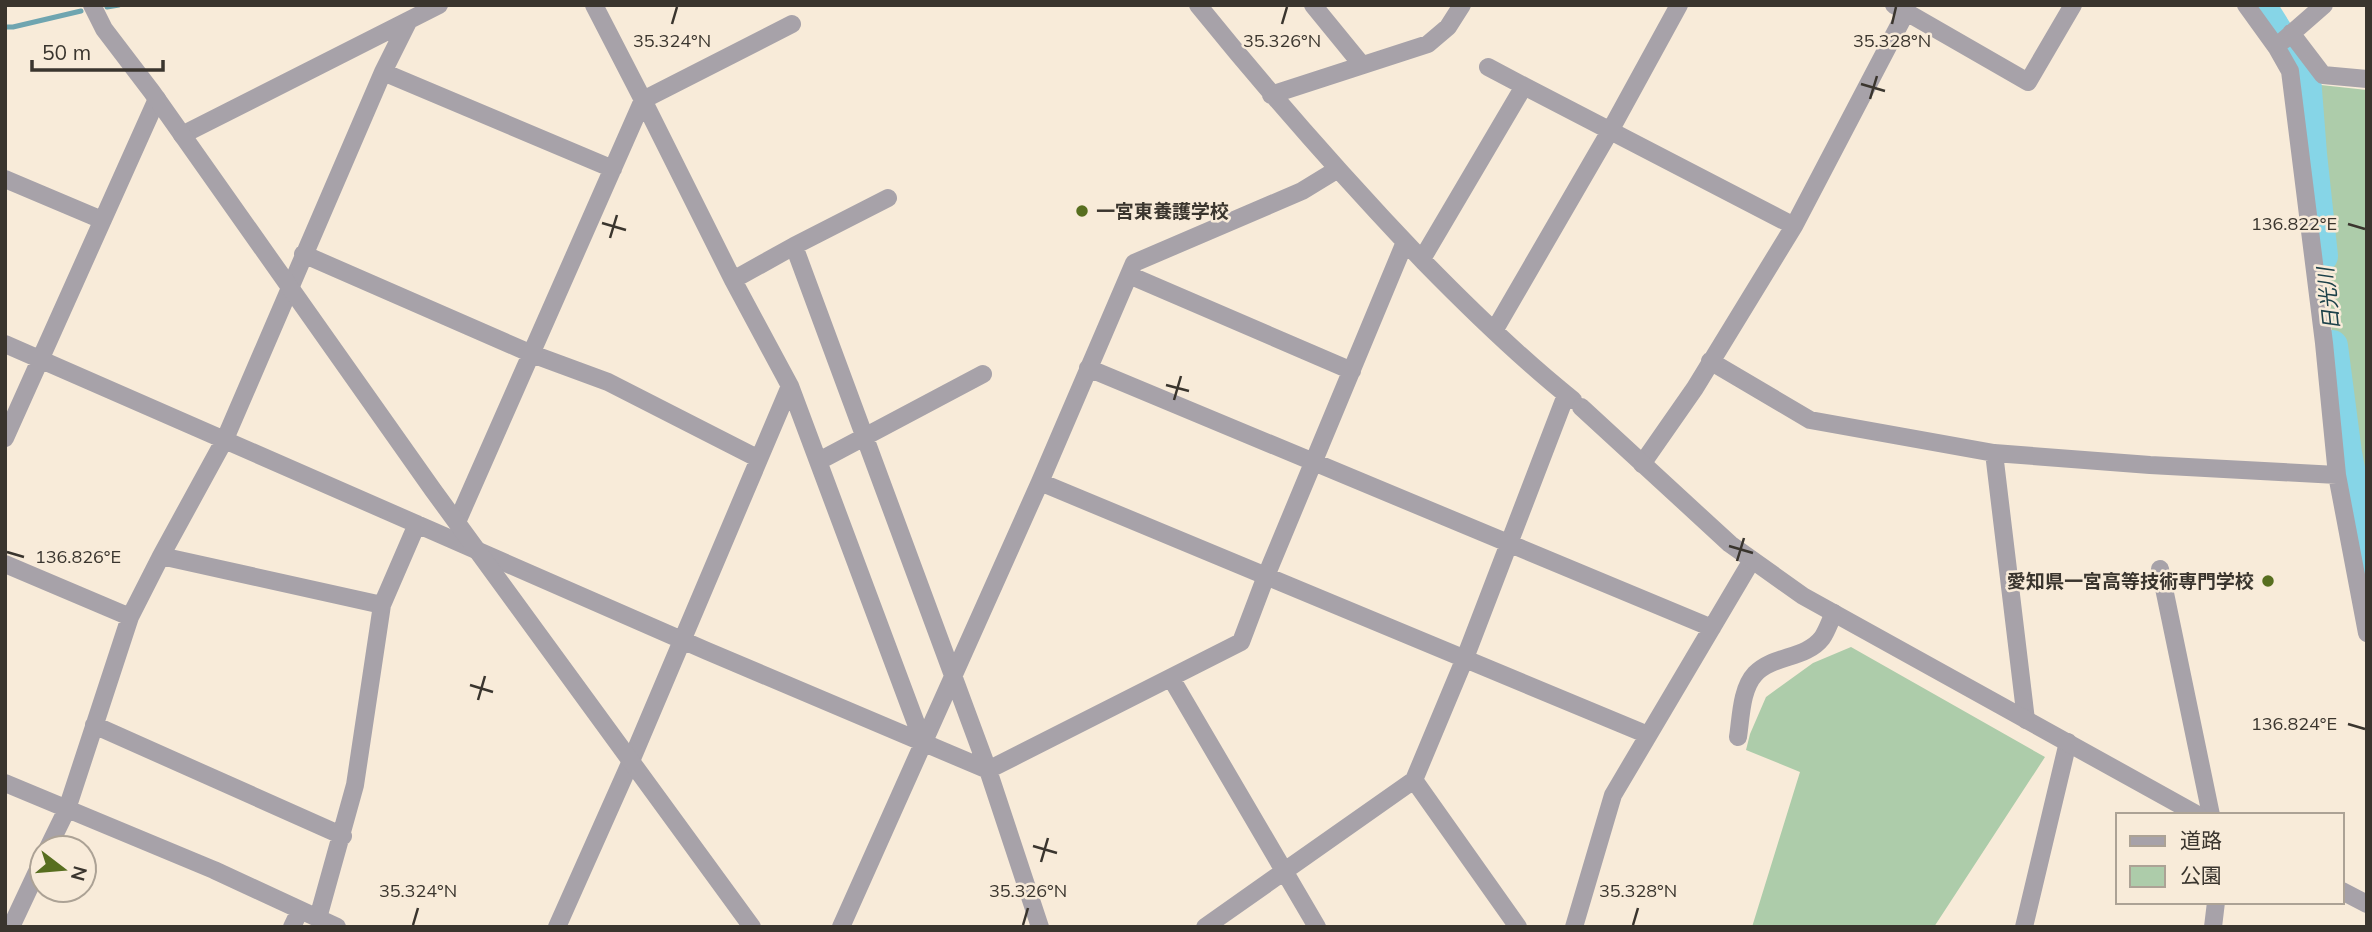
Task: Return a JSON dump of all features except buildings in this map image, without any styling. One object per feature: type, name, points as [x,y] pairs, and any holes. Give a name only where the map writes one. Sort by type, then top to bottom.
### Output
[{"type":"street","points":[[92,5],[104,29],[157,99],[457,522],[752,927]]},
{"type":"street","points":[[182,135],[439,5]]},
{"type":"street","points":[[594,5],[733,280],[790,386],[923,742]]},
{"type":"street","points":[[1198,5],[1271,95],[1405,242],[1494,331],[1730,544],[1803,596],[2194,813]]},
{"type":"street","points":[[1313,5],[1362,65]]},
{"type":"street","points":[[1271,95],[1428,44],[1448,27],[1462,5]]},
{"type":"street","points":[[1494,331],[1679,5]]},
{"type":"street","points":[[1642,464],[1695,388],[1794,226],[1900,9],[2028,82],[2073,5]]},
{"type":"street","points":[[2246,5],[2290,71],[2324,343],[2337,475],[2367,633]]},
{"type":"street","points":[[2277,48],[2324,5]]},
{"type":"street","points":[[54,834],[66,809],[130,617],[225,439],[303,254],[383,72],[409,20]]},
{"type":"street","points":[[457,522],[643,100],[792,24]]},
{"type":"street","points":[[2291,33],[2323,75],[2367,79]]},
{"type":"street","points":[[1488,67],[1794,226]]},
{"type":"street","points":[[383,72],[613,169]]},
{"type":"street","points":[[1422,259],[1524,86]]},
{"type":"street","points":[[5,438],[157,99]]},
{"type":"street","points":[[841,927],[1040,482],[1134,263],[1302,191],[1338,169]]},
{"type":"street","points":[[5,179],[102,220]]},
{"type":"street","points":[[733,280],[888,198]]},
{"type":"street","points":[[5,344],[988,770],[1241,642],[1405,242]]},
{"type":"street","points":[[794,246],[988,770],[1040,927]]},
{"type":"street","points":[[303,254],[532,354],[608,382],[759,459]]},
{"type":"street","points":[[1129,275],[1352,371]]},
{"type":"street","points":[[1710,361],[1810,420],[1994,453],[2337,475]]},
{"type":"street","points":[[1088,368],[1712,628]]},
{"type":"street","points":[[819,461],[983,374]]},
{"type":"street","points":[[557,927],[631,761],[790,386]]},
{"type":"street","points":[[1205,927],[1414,780],[1465,658],[1566,395]]},
{"type":"street","points":[[1994,453],[2026,720]]},
{"type":"street","points":[[1040,482],[1648,736]]},
{"type":"street","points":[[318,918],[343,836],[355,785],[382,605],[416,524]]},
{"type":"street","points":[[161,556],[382,605]]},
{"type":"street","points":[[1574,927],[1612,795],[1752,560]]},
{"type":"street","points":[[5,564],[130,617]]},
{"type":"street","points":[[2160,569],[2211,813]]},
{"type":"street","points":[[1738,737],[1746,691],[1754,675],[1768,664],[1812,647],[1822,637],[1834,613]]},
{"type":"street","points":[[1171,678],[1317,927]]},
{"type":"street","points":[[94,725],[343,836]]},
{"type":"street","points":[[2024,927],[2068,742]]},
{"type":"street","points":[[1414,780],[1518,927]]},
{"type":"street","points":[[5,783],[214,870],[337,927]]},
{"type":"street","points":[[11,927],[28,891]]},
{"type":"street","points":[[2344,892],[2367,904]]},
{"type":"street","points":[[2213,927],[2216,904]]},
{"type":"street","points":[[292,927],[300,910]]},
{"type":"green space","points":[[2312,84],[2367,90],[2367,553],[2358,510],[2330,318]]},
{"type":"green space","points":[[1851,647],[2045,757],[1934,927],[1752,927],[1800,772],[1746,750],[1750,734],[1766,697],[1813,663]]},
{"type":"waterway","points":[[107,7],[119,5]]},
{"type":"waterway","name":"日光川","points":[[2260,5],[2305,77],[2322,256]]},
{"type":"waterway","points":[[5,27],[81,11]]},
{"type":"waterway","name":"日光川","points":[[2332,346],[2346,453],[2367,562]]},
{"type":"place","name":"一宮東養護学校","points":[[1082,211]]},
{"type":"place","name":"愛知県一宮高等技術専門学校","points":[[2268,581]]}]
